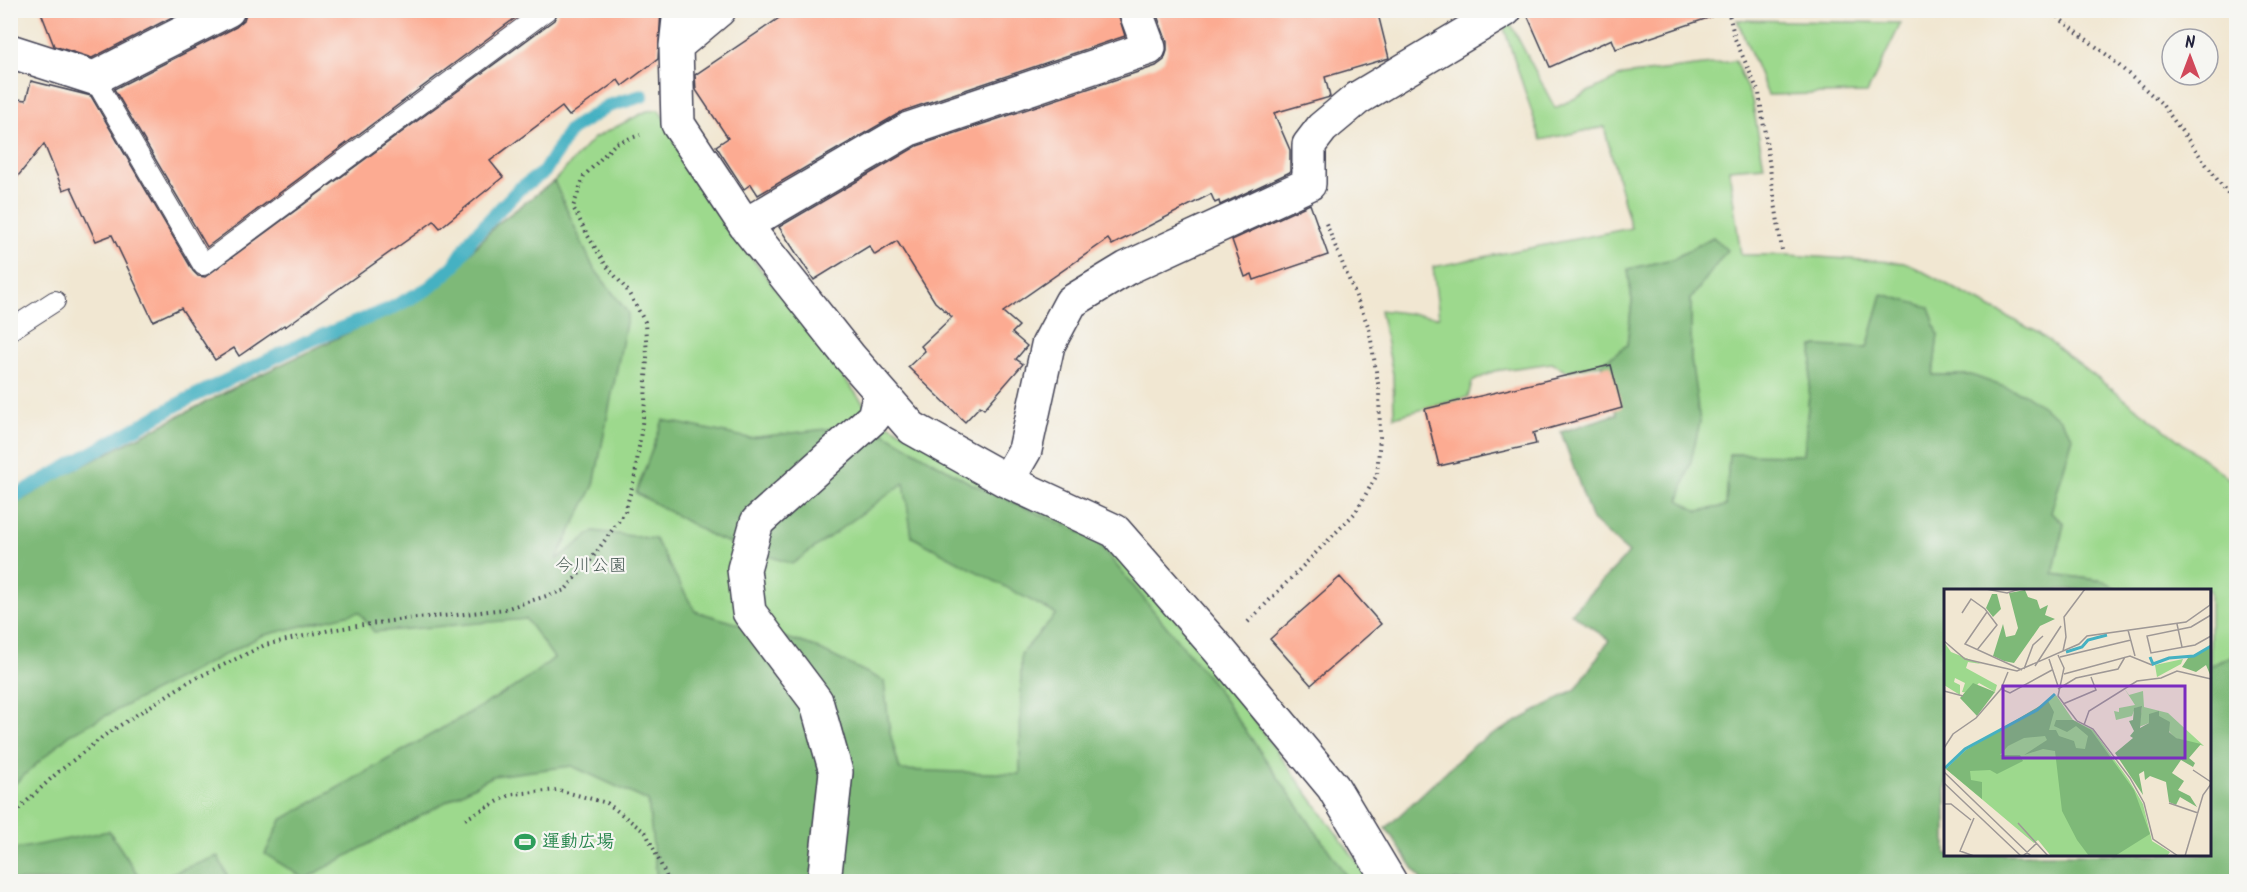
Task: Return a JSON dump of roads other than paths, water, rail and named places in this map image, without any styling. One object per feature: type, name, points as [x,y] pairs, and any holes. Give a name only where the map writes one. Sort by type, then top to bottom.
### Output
[{"type":"street","points":[[10,51],[94,78],[228,10]]},
{"type":"street","points":[[680,10],[676,46],[678,124],[745,225],[849,356],[912,428],[1007,481],[1115,531],[1220,651],[1333,788],[1390,882]]},
{"type":"street","points":[[676,46],[719,10]]},
{"type":"street","points":[[745,225],[909,129],[1149,48],[1135,10]]},
{"type":"street","points":[[1007,481],[1025,450],[1048,345],[1071,302],[1127,268],[1309,184],[1309,145],[1322,128],[1358,98],[1505,10]]},
{"type":"street","points":[[824,882],[836,772],[816,701],[749,612],[744,569],[757,522],[874,417],[880,392]]},
{"type":"lane","points":[[94,78],[203,265],[547,10]]},
{"type":"lane","points":[[10,330],[55,302]]},
{"type":"waterway","points":[[10,499],[186,400],[306,342],[390,309],[429,288],[454,266],[472,238],[519,189],[544,172],[570,130],[608,106],[642,96]]},
{"type":"place","name":"運動広場","points":[[525,842]]},
{"type":"park label","name":"今川公園","points":[[591,566]]}]
